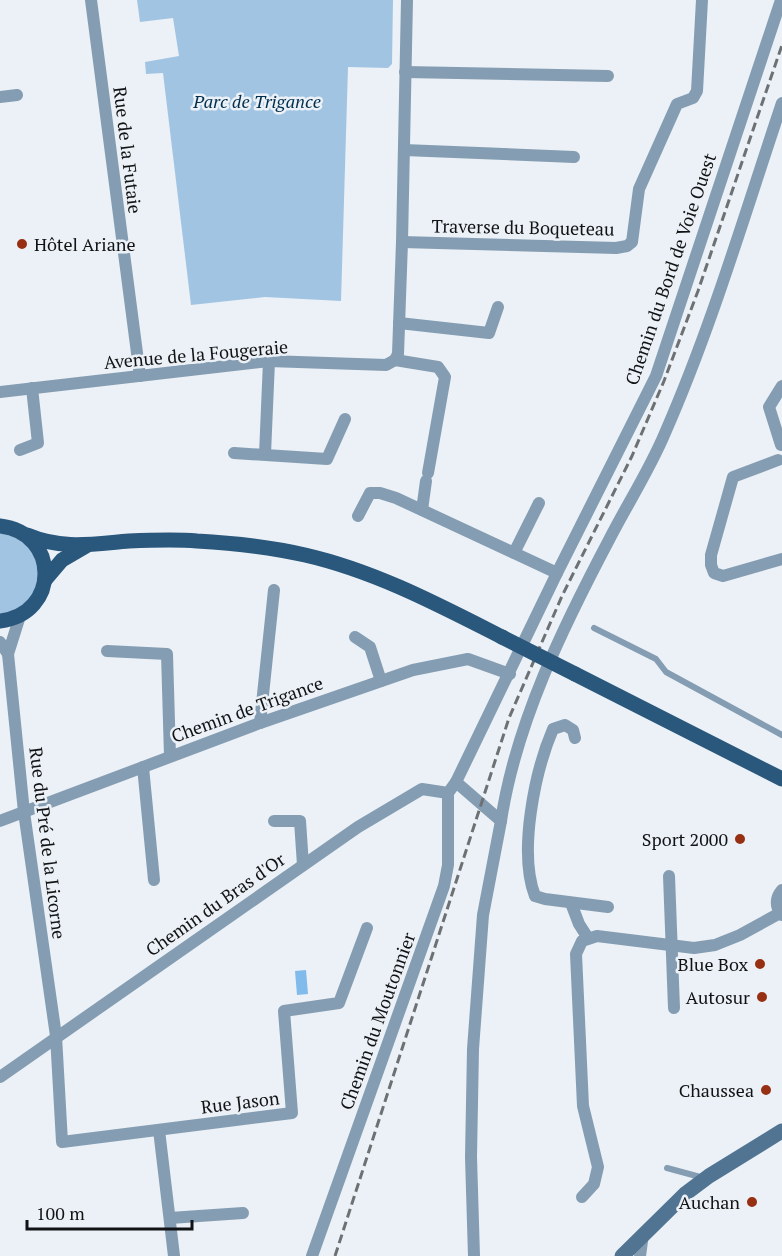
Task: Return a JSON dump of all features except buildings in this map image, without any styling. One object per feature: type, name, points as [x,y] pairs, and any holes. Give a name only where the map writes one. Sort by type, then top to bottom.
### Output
[{"type":"main road","points":[[3,524],[27,535],[59,545],[194,541],[265,547],[307,555],[388,582],[782,779]]},
{"type":"main road","points":[[0,621],[20,616],[32,607],[41,595],[45,580],[45,567],[36,544],[27,535]]},
{"type":"main road","points":[[45,580],[62,560],[86,546]]},
{"type":"main road","points":[[622,1256],[704,1178],[782,1131]]},
{"type":"street","name":"Rue de la Futaie","points":[[91,0],[140,376]]},
{"type":"street","points":[[395,360],[398,354],[402,242],[407,0]]},
{"type":"street","name":"Traverse du Boqueteau","points":[[402,242],[616,248],[627,246],[632,242],[639,189],[677,104],[693,98],[697,91],[702,0]]},
{"type":"street","name":"Chemin du Bord de Voie Ouest","points":[[456,782],[656,376],[781,0]]},
{"type":"street","points":[[405,72],[608,76]]},
{"type":"street","points":[[0,97],[17,95]]},
{"type":"street","points":[[474,1256],[471,1157],[473,1049],[483,915],[506,785],[523,731],[559,640],[664,435],[708,323],[782,103]]},
{"type":"street","points":[[404,150],[574,158]]},
{"type":"street","points":[[399,322],[489,333],[498,308]]},
{"type":"street","name":"Avenue de la Fougeraie","points":[[0,392],[269,361],[386,365],[395,360],[438,367],[445,377],[422,510]]},
{"type":"street","points":[[265,454],[269,361]]},
{"type":"street","points":[[782,386],[769,407],[781,445],[776,453],[780,461],[732,477],[711,555],[711,565],[714,573],[723,576],[782,559]]},
{"type":"street","points":[[20,450],[38,443],[32,388]]},
{"type":"street","points":[[234,453],[327,459],[345,419]]},
{"type":"street","points":[[358,516],[370,493],[380,493],[396,498],[557,573]]},
{"type":"street","points":[[514,553],[539,503]]},
{"type":"street","points":[[260,723],[274,590]]},
{"type":"street","points":[[8,654],[20,616]]},
{"type":"street","points":[[355,637],[370,647],[381,681]]},
{"type":"street","points":[[0,642],[8,654]]},
{"type":"street","points":[[107,651],[167,654],[170,756]]},
{"type":"street","name":"Rue du Pré de la Licorne","points":[[8,654],[24,812],[56,1036]]},
{"type":"street","name":"Chemin de Trigance","points":[[0,821],[260,723],[413,670],[468,659],[510,674]]},
{"type":"street","points":[[575,738],[573,730],[565,725],[553,729],[536,782],[528,838],[531,886],[535,896],[608,908]]},
{"type":"street","points":[[143,767],[154,880]]},
{"type":"street","points":[[448,793],[456,782],[501,821]]},
{"type":"street","name":"Chemin du Bras d'Or","points":[[0,1077],[358,827],[422,789],[448,793]]},
{"type":"street","name":"Chemin du Moutonnier","points":[[312,1256],[444,886],[448,865],[448,793]]},
{"type":"street","points":[[274,821],[300,821],[303,865]]},
{"type":"street","points":[[669,876],[674,1008]]},
{"type":"street","points":[[582,1197],[594,1184],[598,1167],[583,1106],[576,954],[582,941],[597,936],[611,936],[694,948],[715,945],[781,914],[777,900],[782,890]]},
{"type":"street","points":[[571,903],[579,924],[588,938]]},
{"type":"street","name":"Rue Jason","points":[[56,1036],[62,1142],[292,1113],[284,1011],[339,1003],[367,928]]},
{"type":"street","points":[[159,1131],[174,1256]]},
{"type":"street","points":[[170,1218],[243,1213]]},
{"type":"street","points":[[640,1256],[643,1234]]},
{"type":"lane","points":[[594,628],[656,659],[666,672],[782,735]]},
{"type":"lane","points":[[667,1168],[704,1178]]},
{"type":"green space","name":"Parc de Trigance","points":[[137,0],[393,0],[392,64],[388,68],[348,67],[341,301],[265,297],[191,305],[163,73],[146,74],[145,62],[179,56],[173,18],[140,22]]},
{"type":"green space","points":[[0,533],[14,537],[25,544],[38,565],[38,576],[36,588],[29,599],[18,609],[0,614]]},
{"type":"shaded area","points":[[306,970],[308,994],[297,995],[295,971]]},
{"type":"railway","points":[[335,1256],[509,718],[562,596],[632,456],[664,381],[698,291],[782,45]]},
{"type":"place","name":"Hôtel Ariane","points":[[22,244]]},
{"type":"place","name":"Sport 2000","points":[[740,839]]},
{"type":"place","name":"Blue Box","points":[[760,964]]},
{"type":"place","name":"Autosur","points":[[762,997]]},
{"type":"place","name":"Chaussea","points":[[766,1090]]},
{"type":"place","name":"Auchan","points":[[752,1202]]}]
